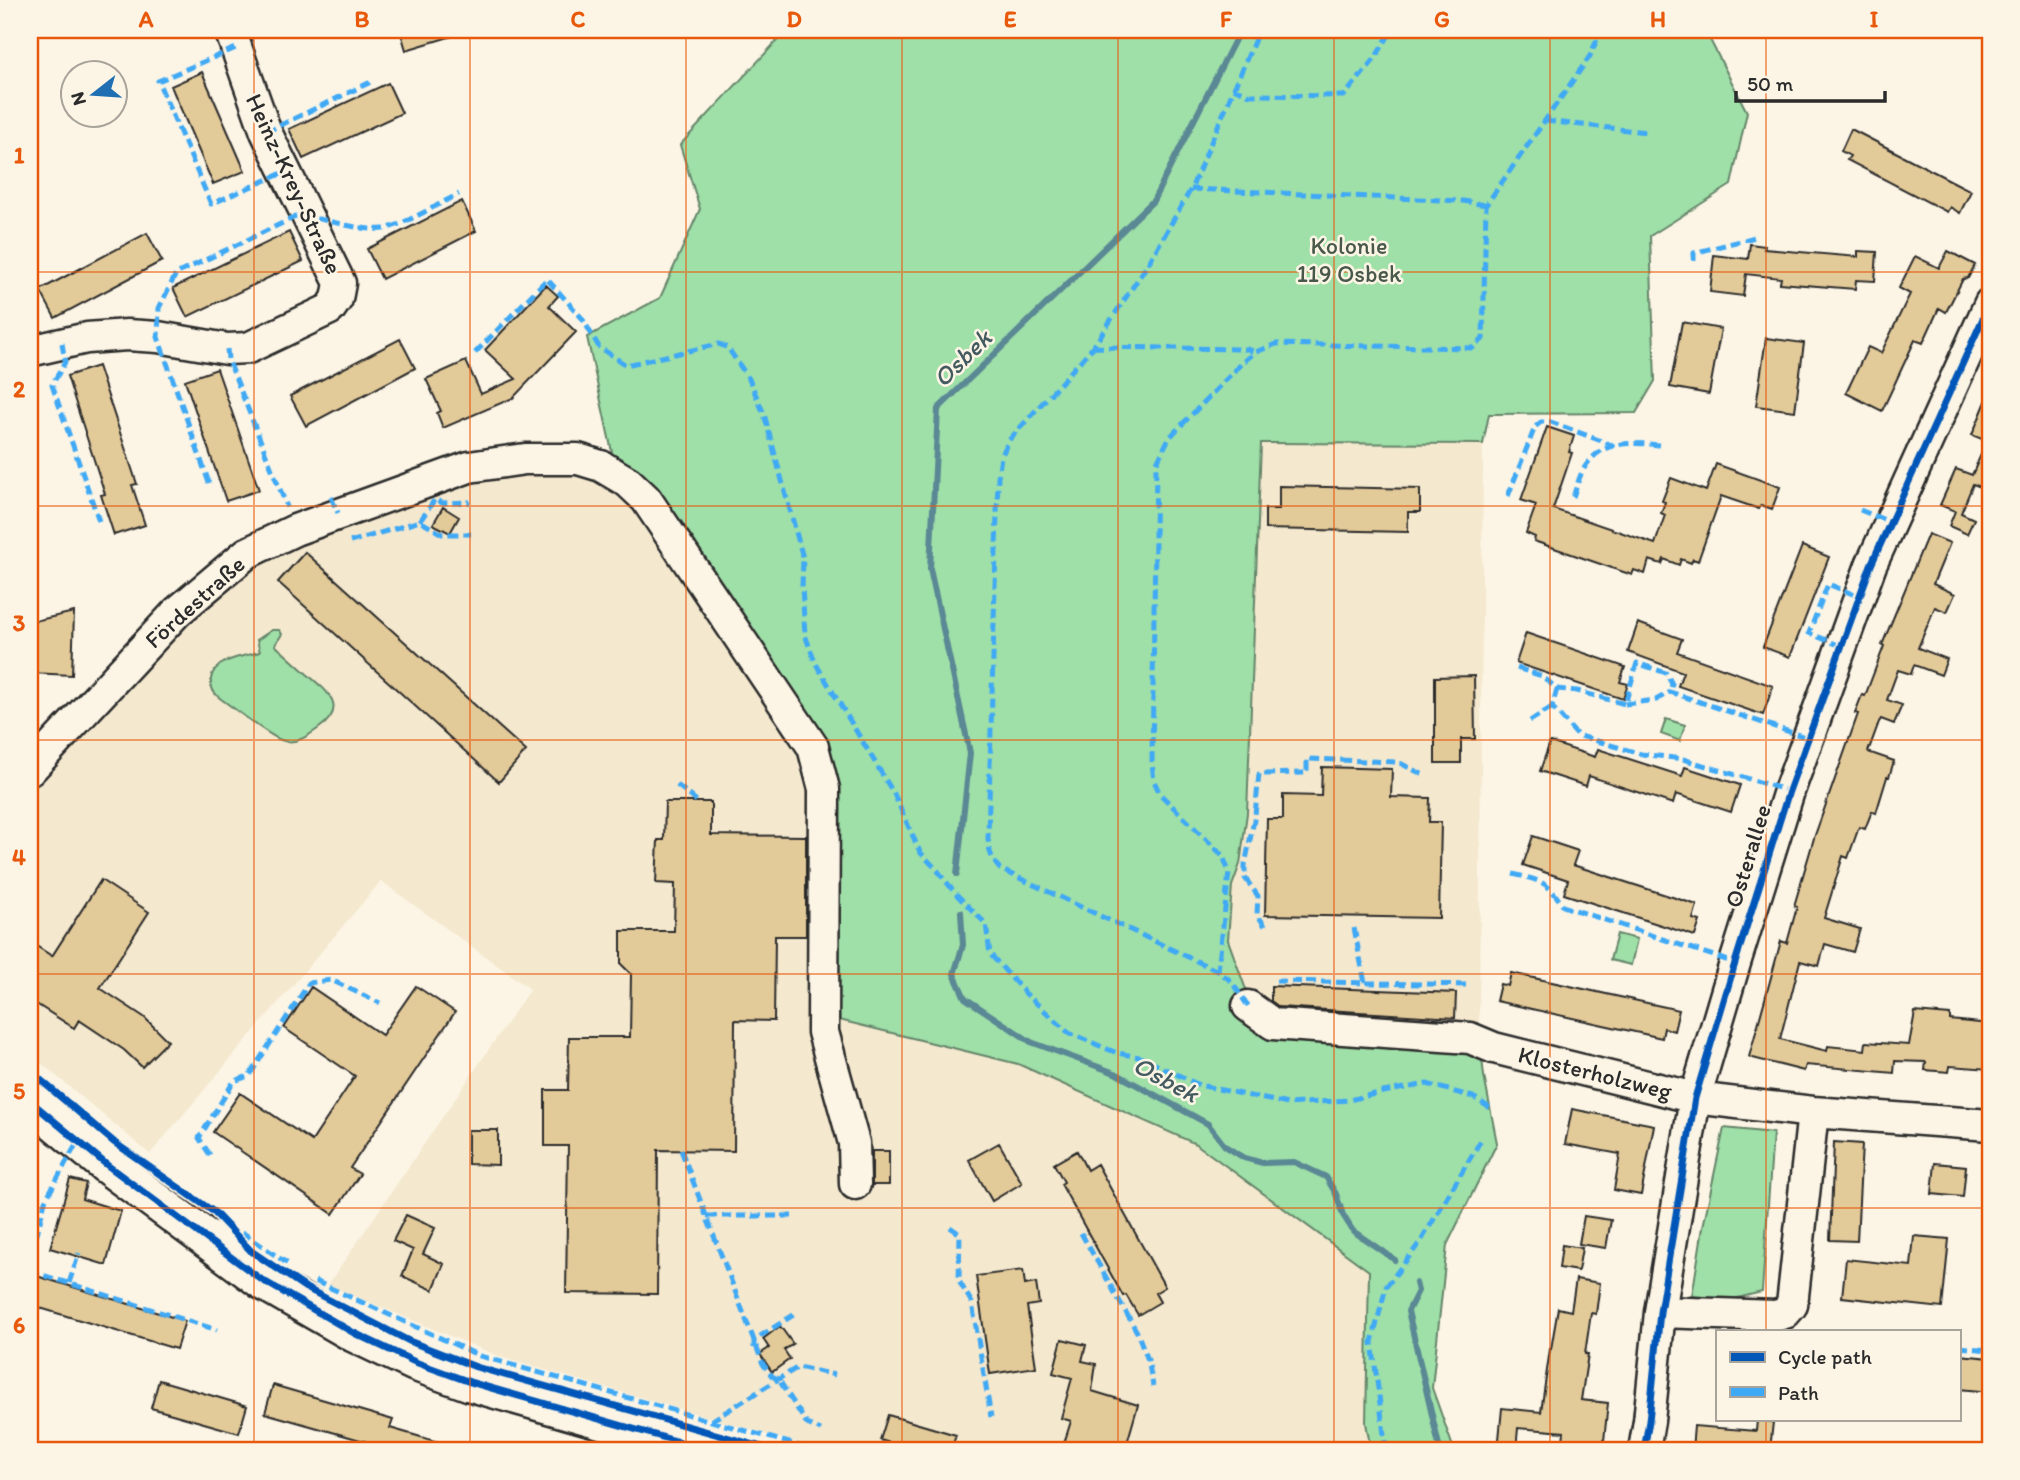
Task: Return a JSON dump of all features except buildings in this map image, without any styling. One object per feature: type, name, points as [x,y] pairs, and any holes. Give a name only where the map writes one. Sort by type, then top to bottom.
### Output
[{"type":"main road","points":[[30,1101],[102,1161],[262,1280],[354,1334],[415,1362],[470,1382],[707,1450]]},
{"type":"street","name":"Heinz-Krey-Straße","points":[[30,351],[87,338],[127,335],[158,337],[228,349],[248,348],[330,309],[337,299],[340,283],[266,132],[230,30]]},
{"type":"street","name":"Osterallee","points":[[1644,1450],[1660,1312],[1695,1098],[1789,792],[1864,586],[1990,303]]},
{"type":"street","name":"Fördestraße","points":[[30,770],[177,612],[247,553],[325,518],[401,494],[470,467],[525,459],[578,459],[601,466],[628,482],[646,499],[813,747],[824,789],[823,1032],[854,1143],[855,1184]]},
{"type":"street","name":"Klosterholzweg","points":[[1248,1006],[1273,1024],[1470,1038],[1494,1048],[1695,1098],[1813,1112],[1990,1125]]},
{"type":"street","points":[[1660,1312],[1774,1316],[1785,1313],[1792,1305],[1813,1112]]},
{"type":"shaded area","points":[[1261,443],[1483,444],[1479,1031],[1264,1015],[1245,987],[1228,940],[1232,886],[1240,864],[1247,813]]},
{"type":"shaded area","points":[[614,461],[826,749],[835,1019],[1018,1064],[1196,1144],[1369,1271],[1366,1422],[1371,1450],[822,1450],[503,1358],[328,1285],[530,989],[381,881],[150,1154],[30,1054],[30,781],[184,620],[256,560],[432,468]]},
{"type":"green space","name":"Kolonie 119 Osbek","points":[[787,30],[1705,30],[1747,112],[1731,185],[1650,236],[1655,381],[1636,413],[1489,414],[1483,444],[1261,443],[1247,813],[1240,864],[1232,886],[1228,940],[1245,987],[1264,1015],[1479,1031],[1484,1076],[1497,1143],[1447,1245],[1432,1388],[1454,1450],[1371,1450],[1366,1423],[1369,1271],[1196,1144],[1018,1064],[835,1019],[834,792],[614,461],[587,337],[660,298],[700,209],[680,145]]},
{"type":"green space","points":[[272,630],[279,630],[282,634],[275,645],[322,687],[334,706],[333,713],[319,728],[294,741],[278,739],[262,729],[219,697],[211,685],[213,672],[217,667],[260,652],[257,640]]},
{"type":"green space","points":[[1666,719],[1685,725],[1680,741],[1661,734]]},
{"type":"green space","points":[[1617,934],[1637,939],[1631,965],[1610,960]]},
{"type":"green space","points":[[1724,1128],[1773,1133],[1762,1292],[1729,1300],[1692,1296],[1703,1227]]},
{"type":"waterway","name":"Osbek","points":[[957,874],[970,753],[930,569],[938,409],[1153,201],[1240,30]]},
{"type":"waterway","name":"Osbek","points":[[961,912],[963,945],[954,974],[965,998],[1031,1042],[1115,1073],[1208,1124],[1225,1146],[1244,1158],[1263,1163],[1294,1162],[1326,1177],[1353,1231],[1395,1260]]},
{"type":"waterway","name":"Osbek","points":[[1416,1283],[1418,1291],[1408,1311],[1440,1450]]},
{"type":"marked path","points":[[1218,971],[1000,869],[993,858],[988,838],[998,477],[1001,457],[1009,440],[1093,347],[1148,264],[1191,189],[1259,30]]},
{"type":"marked path","points":[[1233,88],[1250,95],[1344,96],[1374,60],[1392,30]]},
{"type":"marked path","points":[[1248,1006],[1231,981],[1218,971],[1229,872],[1223,856],[1160,794],[1154,781],[1152,763],[1156,464],[1169,438],[1243,362],[1256,352],[1276,344],[1473,348],[1483,339],[1486,205],[1590,56],[1601,30]]},
{"type":"marked path","points":[[182,137],[158,81],[236,48]]},
{"type":"marked path","points":[[266,132],[373,81]]},
{"type":"marked path","points":[[1545,121],[1646,132]]},
{"type":"marked path","points":[[184,141],[211,204],[285,172]]},
{"type":"marked path","points":[[1191,189],[1463,201],[1486,205]]},
{"type":"marked path","points":[[209,483],[158,337],[159,308],[176,274],[295,217],[383,229],[409,220],[459,194]]},
{"type":"marked path","points":[[1694,261],[1694,253],[1755,237]]},
{"type":"marked path","points":[[475,353],[547,279],[582,318],[599,347],[626,365],[719,344],[728,348],[749,379],[764,414],[803,558],[805,635],[816,664],[894,794],[920,852],[986,924],[990,954],[1025,993],[1069,1033],[1117,1053],[1140,1057],[1199,1085],[1288,1104],[1349,1100],[1427,1084],[1473,1097],[1490,1108]]},
{"type":"marked path","points":[[62,343],[65,362],[52,385],[99,521]]},
{"type":"marked path","points":[[1093,347],[1247,349],[1256,352]]},
{"type":"marked path","points":[[227,349],[228,359],[287,507]]},
{"type":"marked path","points":[[1508,496],[1535,427],[1541,422],[1551,422],[1612,445]]},
{"type":"marked path","points":[[1573,497],[1583,470],[1598,453],[1616,445],[1659,445]]},
{"type":"marked path","points":[[331,497],[338,513]]},
{"type":"marked path","points":[[420,521],[435,499],[442,503],[470,502]]},
{"type":"marked path","points":[[1860,510],[1890,522]]},
{"type":"marked path","points":[[350,542],[420,521],[442,534],[471,534]]},
{"type":"marked path","points":[[1841,646],[1809,633],[1828,584],[1860,597]]},
{"type":"marked path","points":[[1517,668],[1542,676],[1557,689],[1577,691],[1625,704],[1637,663],[1666,673],[1672,684],[1670,692]]},
{"type":"marked path","points":[[1557,689],[1552,707],[1577,735],[1641,754],[1683,759],[1789,791]]},
{"type":"marked path","points":[[1625,704],[1656,700],[1670,692],[1808,738]]},
{"type":"marked path","points":[[1530,721],[1552,707]]},
{"type":"marked path","points":[[1265,926],[1257,914],[1258,896],[1245,878],[1259,774],[1307,773],[1307,759],[1398,762],[1424,775]]},
{"type":"marked path","points":[[677,785],[698,802]]},
{"type":"marked path","points":[[1513,874],[1547,886],[1563,906],[1735,963]]},
{"type":"marked path","points":[[1354,928],[1365,983]]},
{"type":"marked path","points":[[210,1155],[199,1138],[234,1081],[249,1076],[309,983],[331,980],[380,1003]]},
{"type":"marked path","points":[[1276,981],[1471,985]]},
{"type":"marked path","points":[[1386,1450],[1372,1342],[1386,1287],[1421,1241],[1481,1140]]},
{"type":"marked path","points":[[30,1251],[45,1201],[78,1141]]},
{"type":"marked path","points":[[681,1150],[763,1364],[772,1376],[779,1380],[807,1424],[821,1430]]},
{"type":"marked path","points":[[707,1216],[795,1216]]},
{"type":"marked path","points":[[950,1227],[960,1234],[959,1281],[972,1303],[991,1417]]},
{"type":"marked path","points":[[242,1232],[288,1264]]},
{"type":"marked path","points":[[1081,1233],[1137,1332],[1148,1360],[1153,1386]]},
{"type":"marked path","points":[[69,1283],[79,1253]]},
{"type":"marked path","points":[[30,1271],[217,1330]]},
{"type":"marked path","points":[[315,1281],[480,1356],[814,1450]]},
{"type":"marked path","points":[[754,1348],[754,1340],[795,1314]]},
{"type":"marked path","points":[[1960,1347],[1990,1350]]},
{"type":"marked path","points":[[711,1421],[798,1367],[835,1375]]},
{"type":"cycle path","points":[[1644,1450],[1660,1312],[1695,1098],[1735,963],[1789,791],[1871,565],[1990,303]]},
{"type":"cycle path","points":[[30,1071],[115,1143],[214,1212],[251,1251],[306,1288],[409,1341],[476,1367],[772,1450]]},
{"type":"cycle path","points":[[30,1101],[107,1165],[262,1280],[354,1333],[415,1362],[470,1382],[707,1450]]}]
